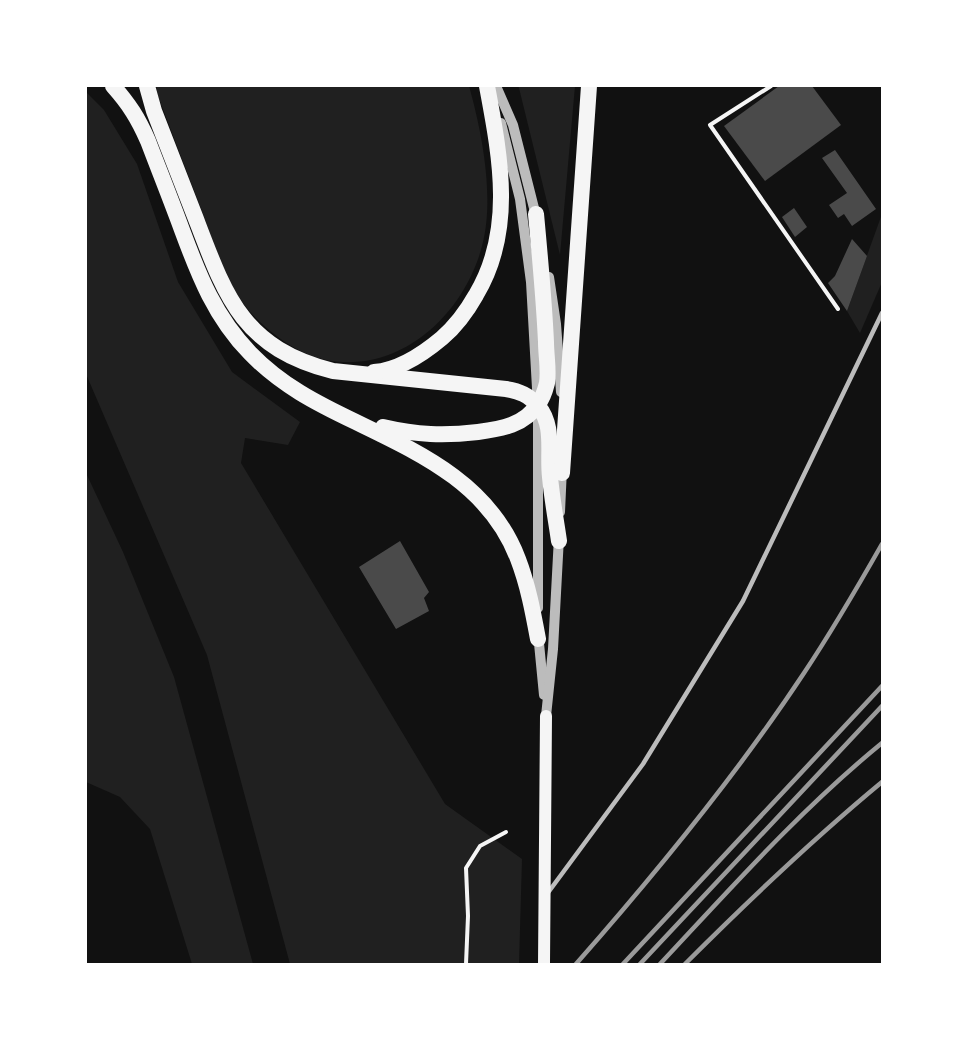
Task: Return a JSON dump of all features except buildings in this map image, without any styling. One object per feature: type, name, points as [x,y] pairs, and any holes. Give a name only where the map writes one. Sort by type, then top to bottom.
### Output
[{"type":"highway","points":[[113,86],[125,99],[141,125],[201,281],[231,331],[250,353],[295,390],[319,405],[411,448],[437,464],[477,496],[504,530],[518,558],[529,593],[538,639]]},
{"type":"highway","points":[[147,86],[154,111],[214,267],[226,292],[250,327],[269,344],[313,366],[352,374],[506,389],[525,394],[545,414],[549,429],[549,476],[559,541]]},
{"type":"highway","points":[[352,374],[378,372],[393,367],[432,347],[468,310],[483,283],[493,258],[502,202],[498,145],[488,86]]},
{"type":"highway","points":[[562,473],[589,86]]},
{"type":"highway","points":[[347,417],[401,431],[435,435],[510,426],[525,420],[538,406],[544,395],[547,381],[536,214]]},
{"type":"main road","points":[[544,964],[546,716]]},
{"type":"street","points":[[488,86],[520,199],[531,282],[538,406],[538,639],[546,716]]},
{"type":"street","points":[[496,86],[513,125],[536,214],[551,287],[557,336],[562,403],[562,473],[554,649],[546,716]]},
{"type":"lane","points":[[544,898],[643,764],[743,601],[882,313]]},
{"type":"path","points":[[771,86],[710,125],[838,309]]},
{"type":"path","points":[[466,964],[468,916],[466,868],[480,846],[506,831]]},
{"type":"shaded area","points":[[156,86],[469,86],[482,144],[487,208],[482,246],[473,272],[460,296],[423,336],[401,350],[376,359],[350,362],[322,359],[304,353],[279,338],[247,308],[229,281]]},
{"type":"shaded area","points":[[518,86],[575,86],[560,255],[519,88]]},
{"type":"shaded area","points":[[86,92],[104,110],[137,164],[178,282],[232,372],[300,422],[288,445],[245,438],[241,463],[445,804],[522,859],[519,964],[290,964],[207,655],[86,374]]},
{"type":"shaded area","points":[[882,214],[882,282],[860,333],[847,311]]},
{"type":"shaded area","points":[[86,473],[123,552],[174,677],[253,964],[192,964],[150,829],[120,797],[86,782]]},
{"type":"railway","points":[[576,964],[666,859],[751,749],[814,657],[882,544]]},
{"type":"railway","points":[[623,964],[882,686]]},
{"type":"railway","points":[[640,964],[882,706]]},
{"type":"railway","points":[[660,964],[795,822],[882,743]]},
{"type":"railway","points":[[685,964],[781,871],[882,782]]}]
